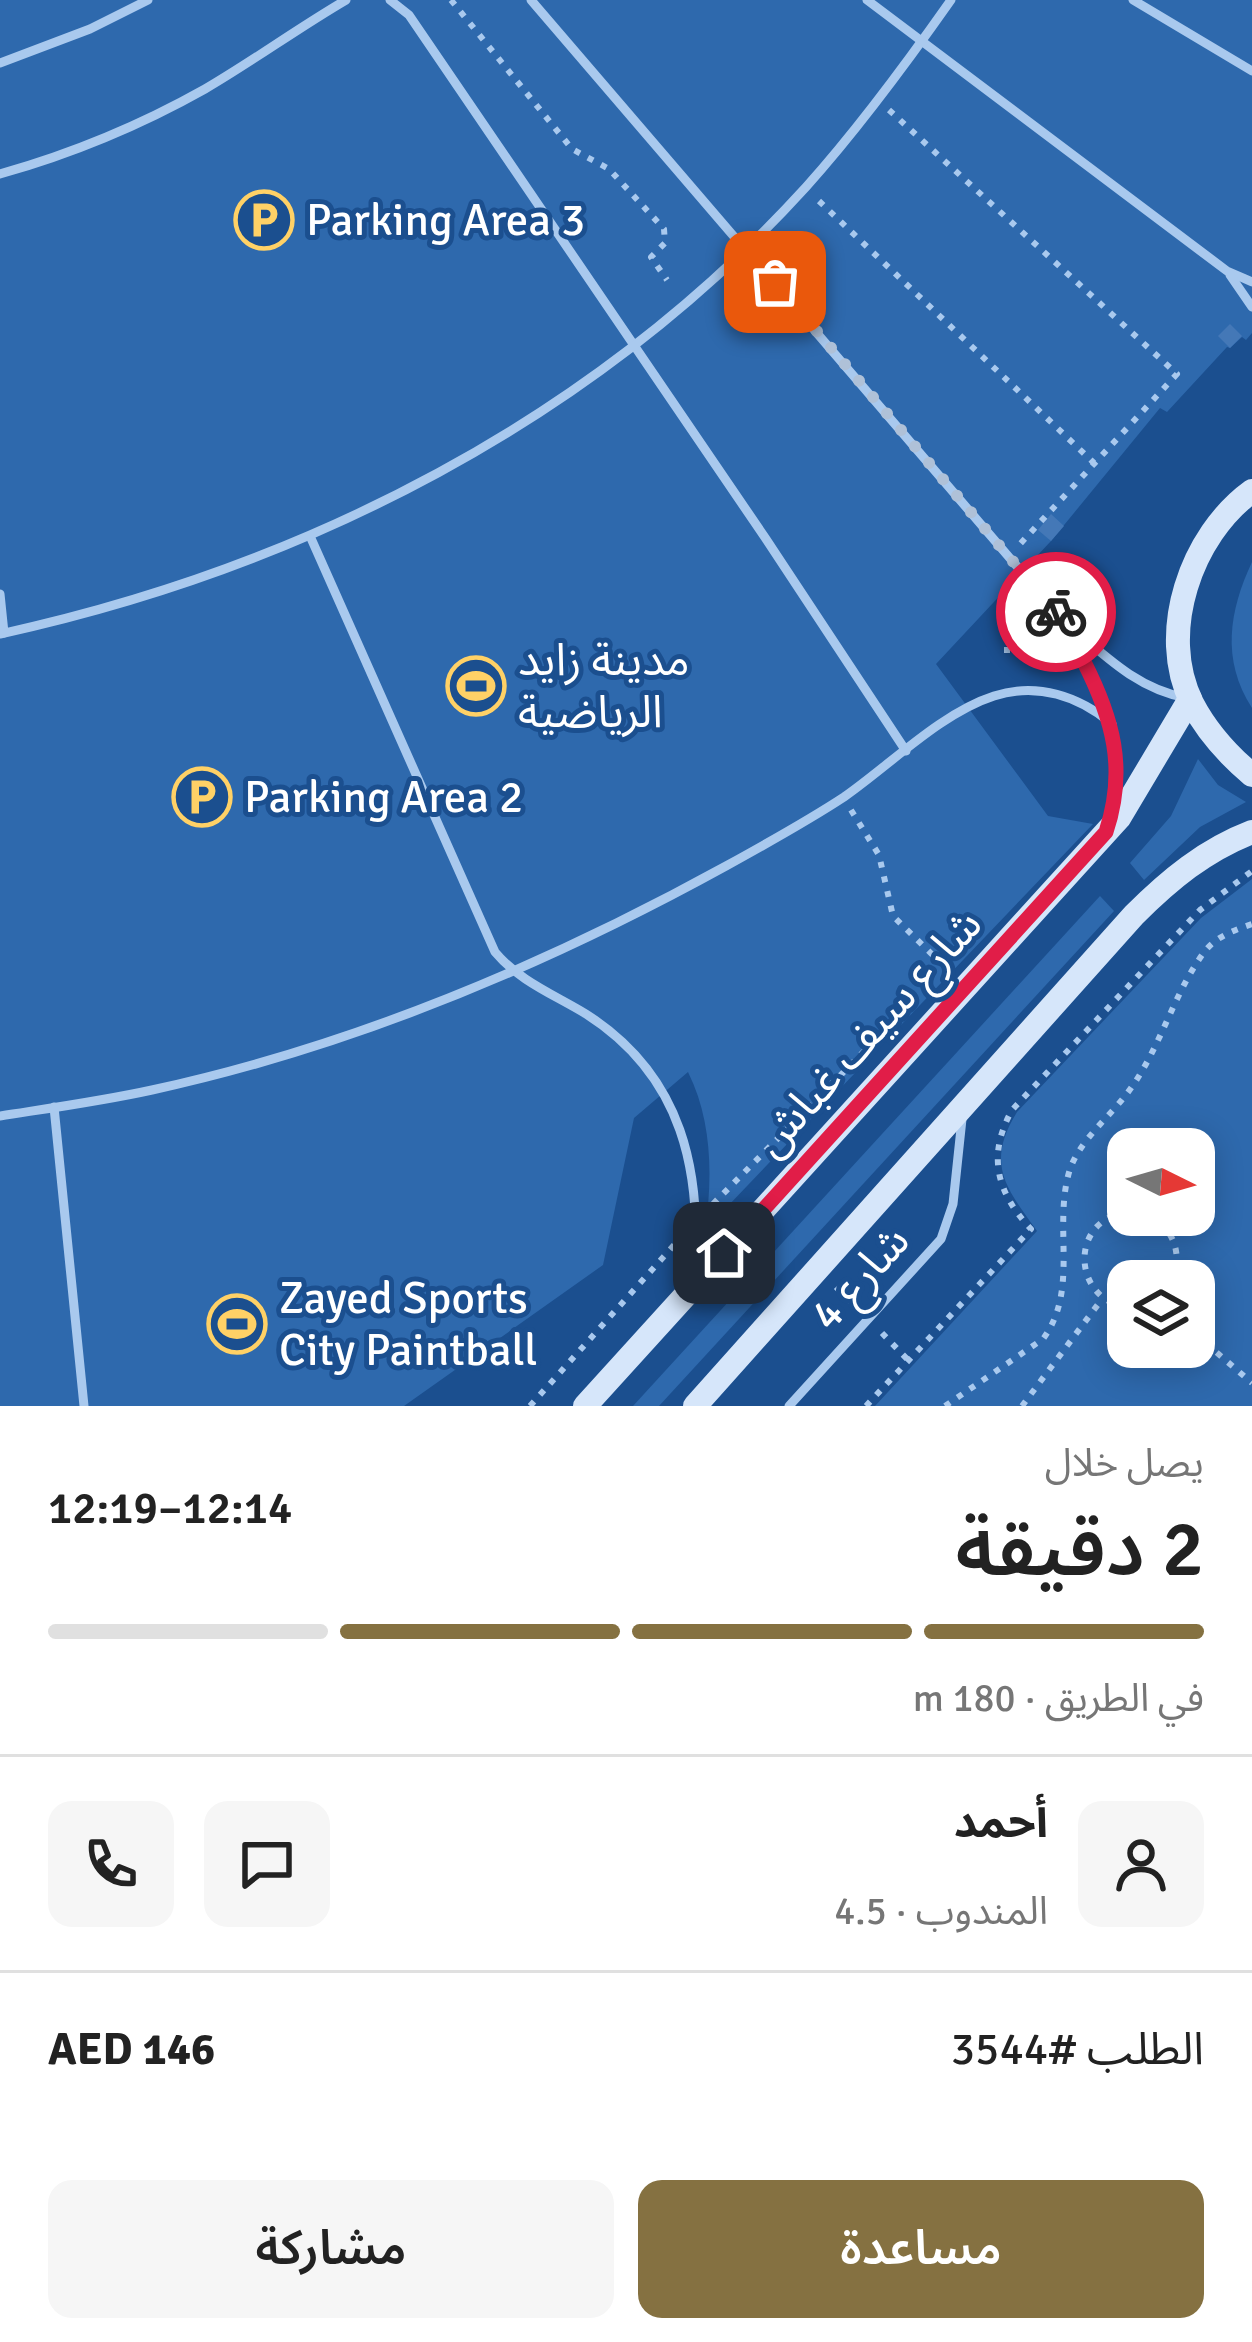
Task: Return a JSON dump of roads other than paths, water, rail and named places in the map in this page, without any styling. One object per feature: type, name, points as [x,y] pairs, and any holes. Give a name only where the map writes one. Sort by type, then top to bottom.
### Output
[{"type":"street","points":[[1252,491],[1222,519],[1190,574],[1179,636],[1190,699],[1211,734],[1252,775]]},
{"type":"street","name":"شارع سيف غباش","points":[[585,1406],[1106,832],[1130,801],[1190,699]]},
{"type":"street","points":[[695,1406],[1167,882],[1204,855],[1252,832]]},
{"type":"lane","points":[[0,63],[148,0]]},
{"type":"lane","points":[[0,174],[144,120],[346,0]]},
{"type":"lane","points":[[390,0],[409,15],[906,751]]},
{"type":"lane","points":[[531,0],[1063,620],[1131,677],[1159,692],[1190,699]]},
{"type":"lane","points":[[867,0],[1227,271],[1252,282]]},
{"type":"lane","points":[[0,594],[2,634],[159,592],[310,536],[404,493],[506,436],[634,346],[746,248],[805,188],[878,100],[951,0]]},
{"type":"lane","points":[[1133,0],[1252,71]]},
{"type":"lane","points":[[1227,271],[1252,307]]},
{"type":"lane","points":[[310,536],[490,944],[516,970],[608,1030],[647,1070],[678,1120],[693,1172],[698,1220],[693,1287]]},
{"type":"lane","points":[[1063,620],[1112,724],[1117,790],[1106,832]]},
{"type":"lane","points":[[0,1116],[152,1090],[258,1063],[362,1030],[516,970],[682,890],[842,797],[967,708],[1008,692],[1064,695],[1112,724]]},
{"type":"lane","points":[[54,1107],[83,1406]]},
{"type":"lane","name":"شارع 4","points":[[789,1406],[932,1252],[949,1222],[963,1110]]},
{"type":"place","name":"Parking Area 3","points":[[264,220]]},
{"type":"place","name":"مدينة زايد الرياضية","points":[[476,686]]},
{"type":"place","name":"Parking Area 2","points":[[202,797]]},
{"type":"place","name":"Zayed Sports City Paintball","points":[[237,1324]]}]
